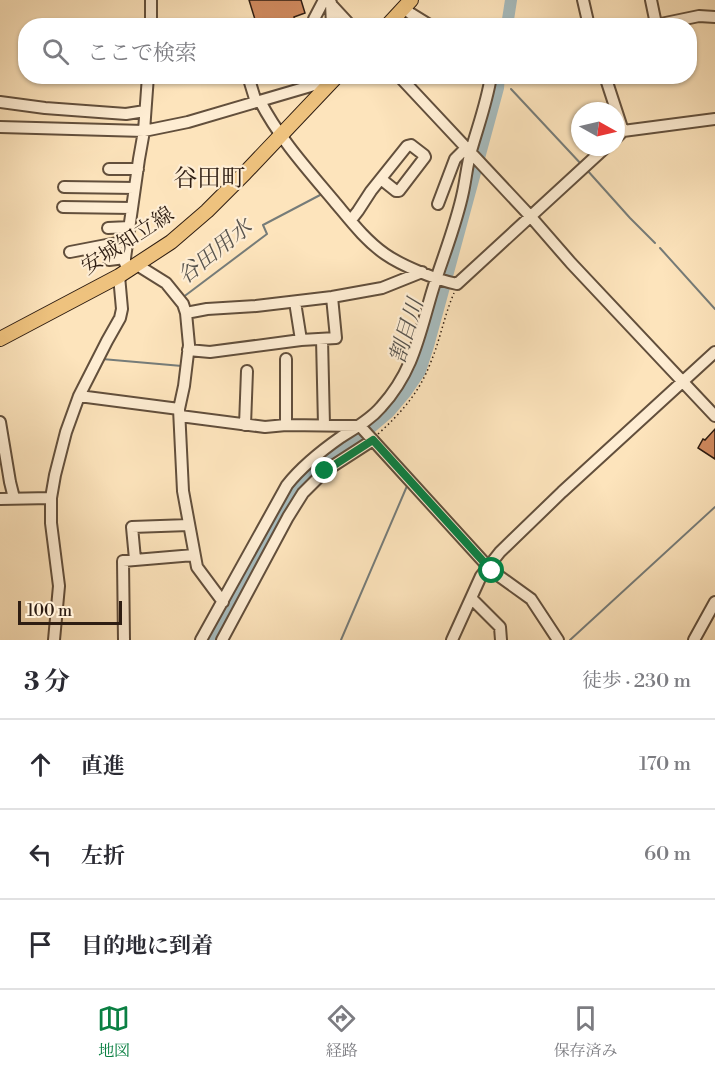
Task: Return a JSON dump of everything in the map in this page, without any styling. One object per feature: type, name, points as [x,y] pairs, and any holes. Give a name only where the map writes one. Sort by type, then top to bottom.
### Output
[{"type":"main road","points":[[394,18],[407,3]]},
{"type":"main road","name":"安城知立線","points":[[0,339],[171,242],[207,211],[330,84]]},
{"type":"street","points":[[151,18],[152,1],[164,0]]},
{"type":"street","points":[[583,0],[587,18]]},
{"type":"street","points":[[651,0],[653,18]]},
{"type":"street","points":[[315,18],[328,1]]},
{"type":"street","points":[[328,1],[331,18]]},
{"type":"street","points":[[328,1],[344,18]]},
{"type":"street","points":[[407,3],[410,13],[418,18]]},
{"type":"street","points":[[689,18],[715,17]]},
{"type":"street","points":[[54,640],[58,586],[51,522],[51,498],[66,432],[78,396],[120,318],[128,267],[127,242],[144,131],[147,84]]},
{"type":"street","points":[[251,84],[258,101],[281,136],[366,239],[385,254],[409,267],[455,283],[596,156]]},
{"type":"street","points":[[0,127],[144,131],[188,122],[318,84]]},
{"type":"street","points":[[406,84],[715,416]]},
{"type":"street","points":[[201,640],[287,485],[305,465],[380,409],[404,376],[418,343],[438,278],[463,192],[468,150],[490,84]]},
{"type":"street","points":[[607,84],[612,102]]},
{"type":"street","points":[[0,102],[126,114],[145,111]]},
{"type":"street","points":[[625,133],[715,119]]},
{"type":"street","points":[[438,204],[455,159],[468,150]]},
{"type":"street","points":[[109,169],[138,169]]},
{"type":"street","points":[[351,220],[381,179]]},
{"type":"street","points":[[64,187],[135,188]]},
{"type":"street","points":[[63,207],[132,208]]},
{"type":"street","points":[[108,228],[130,227]]},
{"type":"street","points":[[70,252],[127,242]]},
{"type":"street","points":[[109,260],[128,267],[142,268],[166,283],[183,304],[189,345],[180,413],[183,491],[197,567],[223,602]]},
{"type":"street","points":[[186,313],[332,297],[382,288],[422,272]]},
{"type":"street","points":[[188,350],[210,352],[301,340],[336,338],[332,297]]},
{"type":"street","points":[[295,302],[301,340]]},
{"type":"street","points":[[322,339],[324,425]]},
{"type":"street","points":[[452,640],[481,576],[507,545],[715,352]]},
{"type":"street","points":[[286,359],[286,425]]},
{"type":"street","points":[[245,425],[247,371]]},
{"type":"street","points":[[78,396],[266,428],[286,425],[360,426],[487,567],[531,599],[558,640]]},
{"type":"street","points":[[0,422],[14,498]]},
{"type":"street","points":[[222,640],[303,493],[325,471],[373,440]]},
{"type":"street","points":[[0,499],[51,498]]},
{"type":"street","points":[[135,559],[132,527],[189,525]]},
{"type":"street","points":[[124,640],[123,561],[194,555]]},
{"type":"street","points":[[471,598],[500,627],[501,640]]},
{"type":"street","points":[[694,640],[712,616],[715,602]]},
{"type":"path","points":[[373,440],[411,401],[419,388],[430,365],[455,283]]},
{"type":"building","points":[[249,0],[301,0],[305,13],[294,18],[255,18]]},
{"type":"building","points":[[715,429],[715,459],[698,448],[703,439],[705,440]]},
{"type":"waterway","name":"割目川","points":[[508,18],[511,0]]},
{"type":"waterway","name":"割目川","points":[[213,640],[295,493],[315,469],[389,412],[420,371],[498,84]]},
{"type":"waterway","name":"割目川","points":[[498,88],[502,87]]},
{"type":"waterway","points":[[511,89],[582,165]]},
{"type":"waterway","points":[[587,170],[655,243]]},
{"type":"waterway","name":"谷田用水","points":[[182,298],[267,234],[263,225],[322,194]]},
{"type":"waterway","points":[[660,248],[715,309]]},
{"type":"waterway","name":"谷田用水","points":[[102,359],[182,366]]},
{"type":"waterway","points":[[341,640],[407,486],[374,450]]},
{"type":"waterway","points":[[570,640],[715,507]]},
{"type":"district","name":"谷田町","points":[[209,179]]},
{"type":"route","points":[[325,471],[373,440],[492,571]]}]
